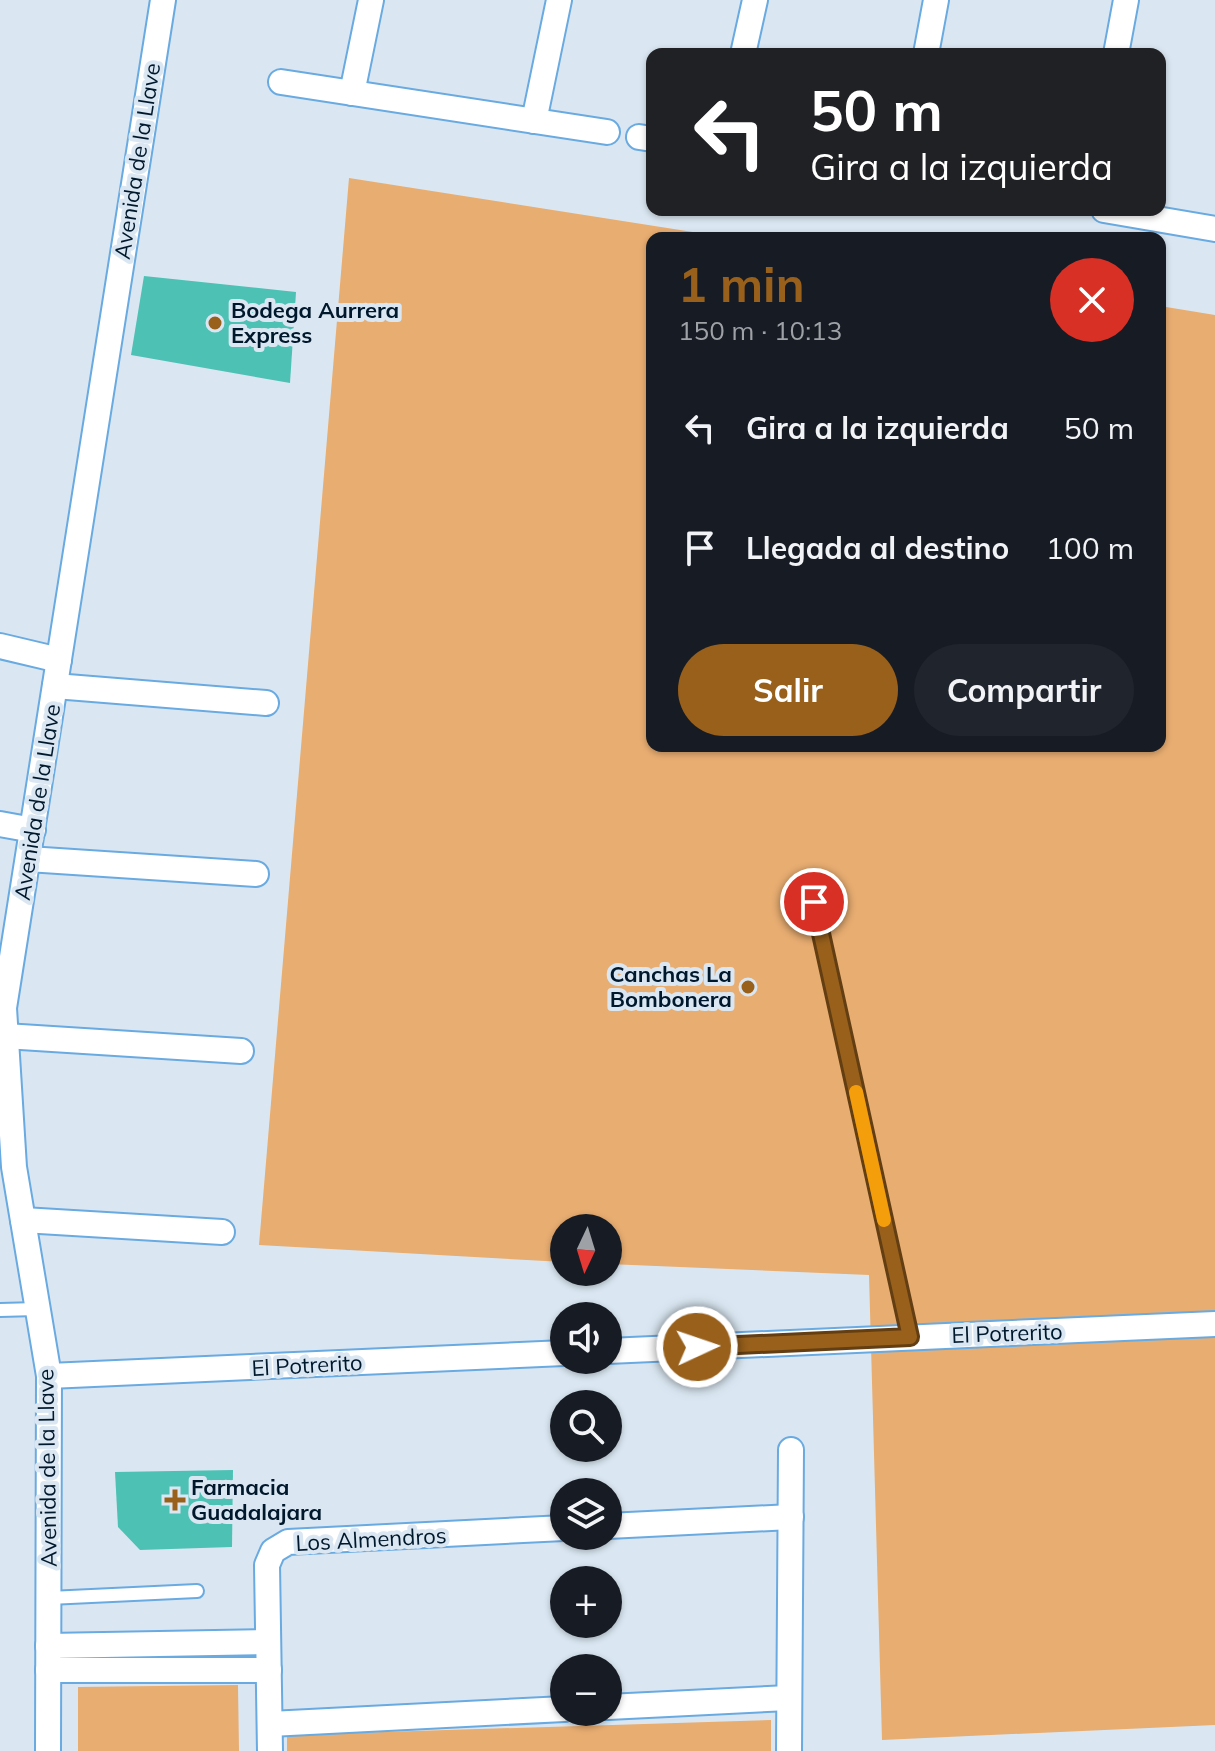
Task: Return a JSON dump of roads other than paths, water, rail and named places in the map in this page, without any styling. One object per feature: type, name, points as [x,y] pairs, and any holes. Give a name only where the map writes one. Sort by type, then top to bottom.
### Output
[{"type":"street","name":"Avenida de la Llave","points":[[48,1751],[49,1376],[23,1220],[7,1170],[2,1007],[33,830],[163,0]]},
{"type":"street","points":[[352,93],[371,0]]},
{"type":"street","points":[[534,121],[559,0]]},
{"type":"street","points":[[744,48],[755,0]]},
{"type":"street","points":[[927,48],[936,0]]},
{"type":"street","points":[[1117,48],[1126,0]]},
{"type":"street","points":[[281,82],[607,132]]},
{"type":"street","points":[[1139,216],[1215,229]]},
{"type":"street","points":[[0,646],[59,660]]},
{"type":"street","points":[[55,686],[266,703]]},
{"type":"street","points":[[0,824],[33,830]]},
{"type":"street","points":[[28,859],[256,874]]},
{"type":"street","points":[[5,1036],[241,1051]]},
{"type":"street","points":[[23,1220],[222,1232]]},
{"type":"street","name":"El Potrerito","points":[[622,1350],[1215,1324]]},
{"type":"street","name":"El Potrerito","points":[[49,1376],[550,1354]]},
{"type":"street","points":[[789,1751],[791,1450]]},
{"type":"street","points":[[622,1525],[791,1517]]},
{"type":"street","name":"Los Almendros","points":[[270,1751],[267,1565],[273,1551],[288,1542],[550,1529]]},
{"type":"street","points":[[48,1658],[268,1642]]},
{"type":"street","points":[[48,1658],[269,1670]]},
{"type":"street","points":[[622,1706],[789,1698]]},
{"type":"street","points":[[270,1724],[550,1710]]},
{"type":"lane","points":[[814,902],[910,1337]]},
{"type":"lane","points":[[0,1310],[37,1309]]},
{"type":"lane","points":[[49,1598],[197,1591]]},
{"type":"place","name":"Bodega Aurrera Express","points":[[215,323]]},
{"type":"place","name":"Canchas La Bombonera","points":[[748,987]]},
{"type":"place","name":"Farmacia Guadalajara","points":[[175,1500]]}]
